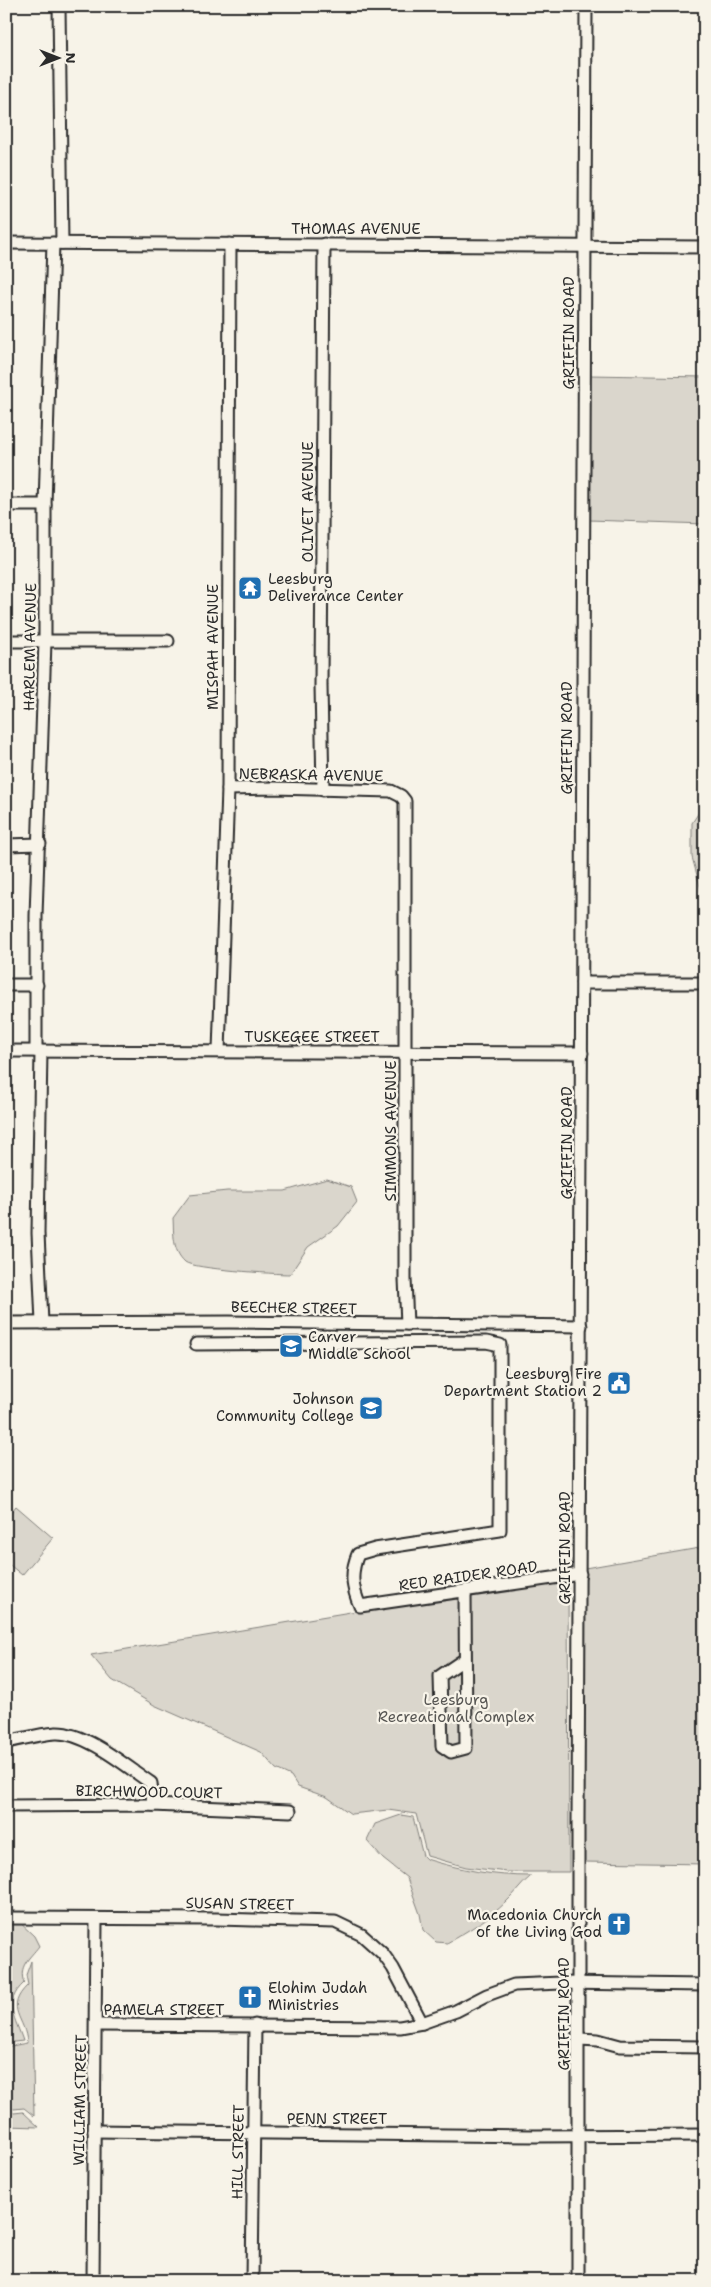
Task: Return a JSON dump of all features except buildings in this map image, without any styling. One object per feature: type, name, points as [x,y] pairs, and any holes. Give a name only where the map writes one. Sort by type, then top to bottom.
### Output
[{"type":"street","name":"HARLEM AVENUE","points":[[42,1323],[38,1233],[37,985],[46,641],[45,505],[57,243],[59,6]]},
{"type":"street","name":"GRIFFIN ROAD","points":[[578,2281],[586,6]]},
{"type":"street","name":"THOMAS AVENUE","points":[[6,243],[705,247]]},
{"type":"street","name":"MISPAH AVENUE","points":[[219,1051],[228,789],[230,244]]},
{"type":"street","name":"OLIVET AVENUE","points":[[323,790],[321,685],[324,244]]},
{"type":"street","points":[[6,505],[45,505]]},
{"type":"street","points":[[6,641],[168,641]]},
{"type":"street","name":"NEBRASKA AVENUE","points":[[228,789],[394,792]]},
{"type":"street","name":"SIMMONS AVENUE","points":[[394,792],[401,796],[406,806],[405,1279],[408,1324]]},
{"type":"street","points":[[6,845],[40,844]]},
{"type":"street","points":[[582,983],[705,983]]},
{"type":"street","points":[[6,985],[37,985]]},
{"type":"street","name":"TUSKEGEE STREET","points":[[6,1051],[582,1053]]},
{"type":"street","name":"BEECHER STREET","points":[[6,1323],[581,1326]]},
{"type":"street","name":"RED RAIDER ROAD","points":[[196,1344],[486,1342],[500,1345],[500,1530],[375,1549],[358,1554],[352,1567],[353,1589],[360,1606],[580,1574]]},
{"type":"street","points":[[465,1591],[466,1748],[452,1752],[442,1746],[440,1676],[465,1659]]},
{"type":"street","points":[[6,1742],[57,1733],[78,1736],[118,1760],[151,1784],[153,1805]]},
{"type":"street","name":"BIRCHWOOD COURT","points":[[6,1806],[153,1805],[290,1811]]},
{"type":"street","name":"SUSAN STREET","points":[[6,1918],[217,1919],[335,1922],[362,1935],[383,1954],[393,1968],[422,2023]]},
{"type":"street","name":"WILLIAM STREET","points":[[93,2281],[96,1919]]},
{"type":"street","name":"PAMELA STREET","points":[[96,2025],[400,2027],[422,2023],[456,2011],[487,1995],[514,1985],[705,1986]]},
{"type":"street","name":"HILL STREET","points":[[252,2281],[255,2025]]},
{"type":"street","points":[[579,2038],[598,2040],[620,2046],[705,2047]]},
{"type":"street","name":"PENN STREET","points":[[94,2131],[254,2134],[705,2135]]},
{"type":"green space","points":[[589,375],[705,377],[705,524],[589,520]]},
{"type":"green space","points":[[705,700],[705,777],[699,770],[701,712]]},
{"type":"green space","points":[[705,803],[705,923],[701,890],[692,857],[692,823]]},
{"type":"green space","points":[[327,1179],[351,1187],[357,1202],[338,1226],[308,1247],[290,1274],[235,1271],[191,1265],[185,1262],[178,1252],[174,1242],[173,1218],[190,1195],[227,1191],[285,1191]]},
{"type":"green space","points":[[16,1506],[53,1538],[22,1575],[6,1562],[6,1518]]},
{"type":"green space","points":[[705,1547],[705,1864],[584,1862],[585,1568]]},
{"type":"green space","name":"Leesburg Recreational Complex","points":[[568,1576],[569,1872],[507,1872],[466,1867],[427,1856],[416,1814],[388,1810],[351,1814],[327,1797],[298,1787],[291,1776],[276,1769],[261,1752],[154,1705],[112,1680],[91,1655]]},
{"type":"green space","points":[[401,1815],[413,1817],[423,1856],[426,1859],[478,1872],[531,1876],[506,1902],[485,1919],[447,1943],[436,1942],[423,1930],[420,1914],[407,1878],[383,1859],[367,1841],[375,1824]]},
{"type":"green space","points":[[6,1918],[16,1919],[34,1936],[39,1946],[23,1967],[24,1983],[17,1990],[12,2004],[14,2018],[23,2041],[6,2043]]},
{"type":"green space","points":[[31,1961],[34,2116],[24,2108],[14,2109],[6,2106],[6,2047],[27,2043],[26,2034],[16,2007],[21,1993],[28,1985],[26,1975]]},
{"type":"green space","points":[[6,2110],[14,2113],[23,2112],[39,2127],[6,2126]]},
{"type":"place","name":"Leesburg Deliverance Center","points":[[250,588]]},
{"type":"place","name":"Carver Middle School","points":[[291,1346]]},
{"type":"place","name":"Leesburg Fire Department Station 2","points":[[619,1383]]},
{"type":"place","name":"Johnson Community College","points":[[371,1408]]},
{"type":"place","name":"Macedonia Church of the Living God","points":[[619,1924]]},
{"type":"place","name":"Elohim Judah Ministries","points":[[250,1997]]}]
